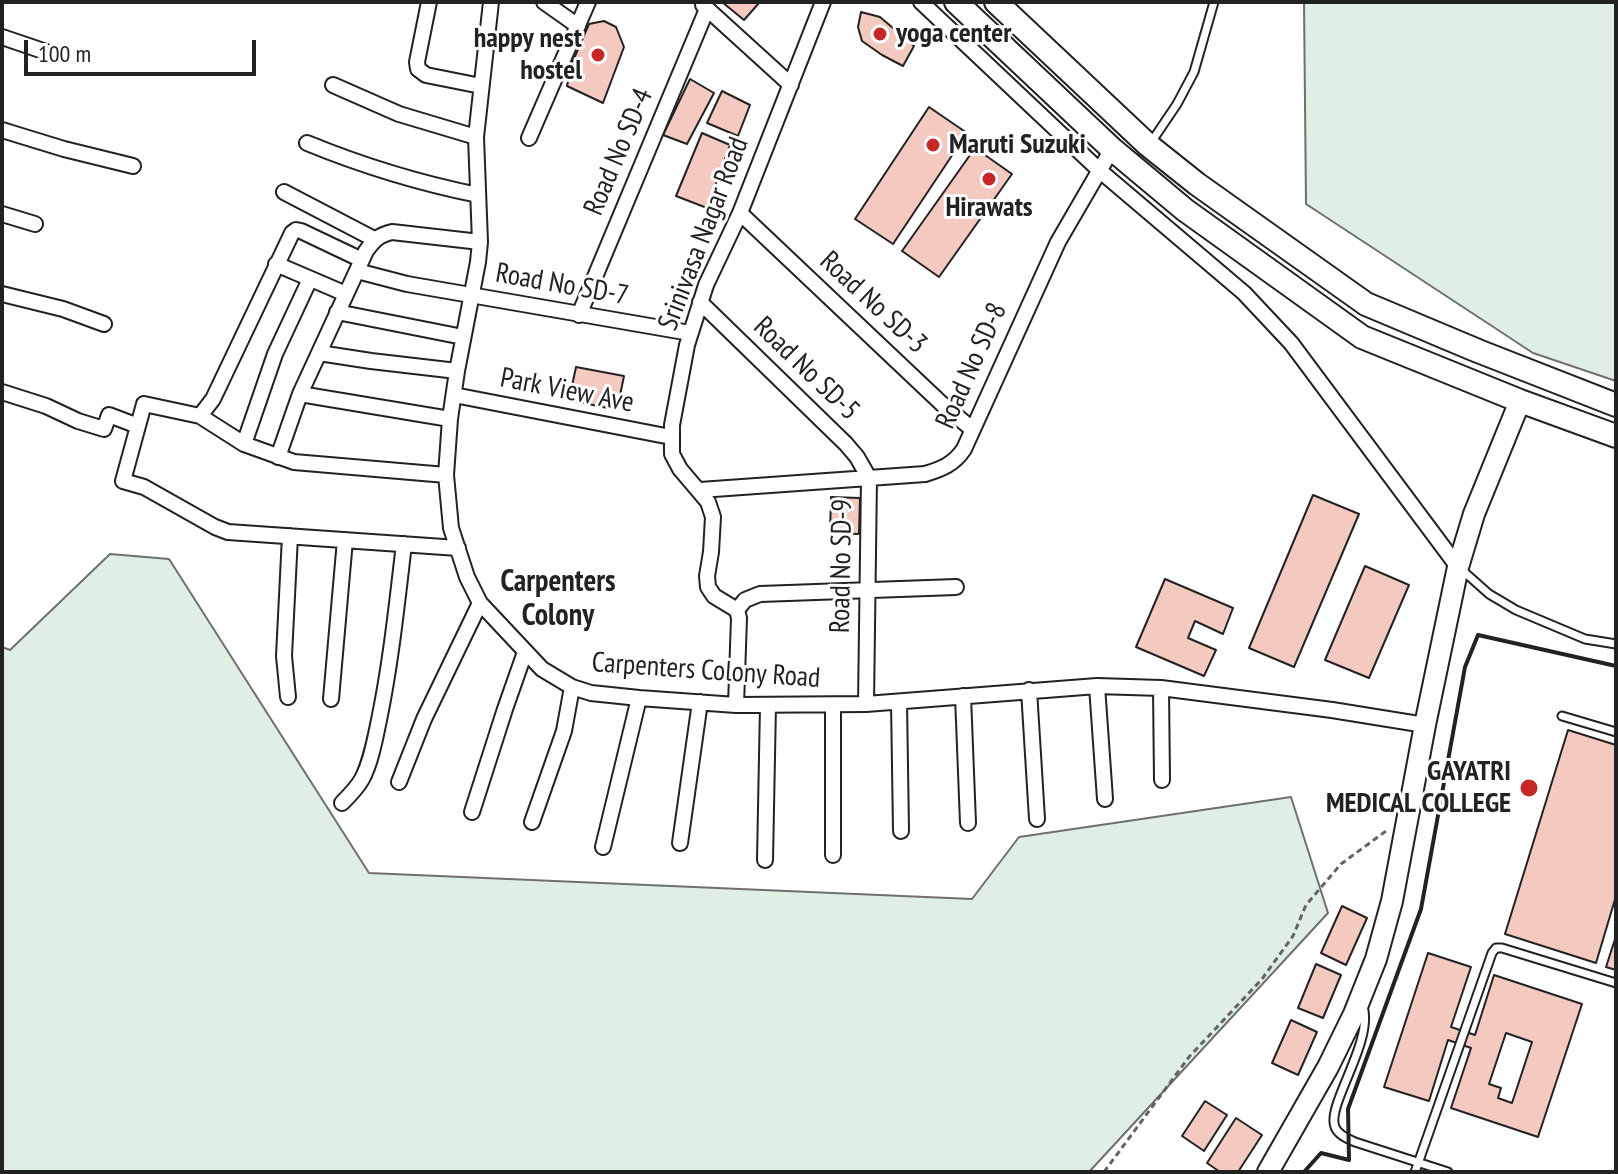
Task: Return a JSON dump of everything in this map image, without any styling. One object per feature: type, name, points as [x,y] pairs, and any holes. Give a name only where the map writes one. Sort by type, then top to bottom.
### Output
[{"type":"main road","points":[[956,2],[1112,149],[1185,210],[1362,337],[1616,436]]},
{"type":"main road","points":[[996,2],[1148,145],[1197,184],[1366,304],[1616,405]]},
{"type":"street","points":[[429,2],[418,69],[426,75],[481,86]]},
{"type":"street","name":"Carpenters Colony Road","points":[[491,2],[476,137],[480,242],[457,371],[446,475],[451,528],[467,577],[480,603],[542,669],[572,687],[591,693],[736,705],[866,704],[1097,686],[1161,688],[1425,725]]},
{"type":"street","points":[[544,2],[578,26]]},
{"type":"street","points":[[529,138],[588,2]]},
{"type":"street","name":"Srinivasa Nagar Road","points":[[737,610],[714,596],[708,587],[713,517],[708,502],[680,469],[672,454],[671,437],[678,387],[700,302],[740,213],[823,2]]},
{"type":"street","points":[[921,2],[1099,170],[1244,293],[1291,343],[1458,567]]},
{"type":"street","points":[[703,5],[791,85]]},
{"type":"street","name":"Road No SD-4","points":[[579,315],[703,5]]},
{"type":"street","points":[[2,37],[52,54]]},
{"type":"street","points":[[333,85],[399,114],[476,137]]},
{"type":"street","points":[[2,130],[133,166]]},
{"type":"street","points":[[307,143],[350,161],[402,177],[478,195]]},
{"type":"street","name":"Road No SD-8","points":[[700,490],[925,474],[951,464],[959,456],[972,429],[1051,256],[1112,149]]},
{"type":"street","points":[[284,192],[374,239]]},
{"type":"street","name":"Road No SD-3","points":[[740,213],[972,429]]},
{"type":"street","points":[[2,214],[35,224]]},
{"type":"street","name":"Road No SD-7","points":[[276,264],[287,239],[296,230],[359,265],[407,284],[690,333]]},
{"type":"street","points":[[278,457],[300,394],[374,239],[392,232],[480,242]]},
{"type":"street","points":[[200,416],[213,399],[276,264],[346,294]]},
{"type":"street","points":[[244,444],[275,354],[310,279]]},
{"type":"street","points":[[2,294],[63,309],[104,324]]},
{"type":"street","name":"Road No SD-5","points":[[700,302],[846,444],[869,478]]},
{"type":"street","points":[[337,312],[463,337]]},
{"type":"street","points":[[319,353],[457,371]]},
{"type":"street","points":[[2,392],[104,429],[109,415],[138,426]]},
{"type":"street","points":[[300,394],[450,419]]},
{"type":"street","name":"Park View Ave","points":[[454,395],[671,437]]},
{"type":"street","points":[[1268,1172],[1328,1067],[1376,959],[1392,901],[1458,567],[1474,514],[1520,401]]},
{"type":"street","points":[[446,475],[294,462],[244,444],[200,416],[144,404],[123,481],[144,487],[221,530],[458,548]]},
{"type":"street","name":"Road No SD-9","points":[[866,704],[869,478]]},
{"type":"street","points":[[288,697],[284,656],[290,536]]},
{"type":"street","points":[[331,699],[345,540]]},
{"type":"street","points":[[342,803],[362,780],[376,731],[396,620],[404,544]]},
{"type":"street","points":[[736,705],[737,610],[751,596],[956,587]]},
{"type":"street","points":[[399,782],[424,719],[480,603]]},
{"type":"street","points":[[472,812],[525,652]]},
{"type":"street","points":[[1097,686],[1105,799]]},
{"type":"street","points":[[532,822],[564,731],[572,687]]},
{"type":"street","points":[[1161,688],[1162,780]]},
{"type":"street","points":[[1029,690],[1037,819]]},
{"type":"street","points":[[963,696],[968,823]]},
{"type":"street","points":[[603,847],[639,698]]},
{"type":"street","points":[[680,843],[700,702]]},
{"type":"street","points":[[899,702],[901,831]]},
{"type":"street","points":[[765,860],[768,705]]},
{"type":"street","points":[[833,705],[833,855]]},
{"type":"lane","points":[[1148,145],[1177,104],[1194,72],[1214,2]]},
{"type":"lane","points":[[1458,567],[1489,594],[1516,610],[1585,639],[1616,644]]},
{"type":"lane","points":[[1562,716],[1616,732]]},
{"type":"lane","points":[[1415,1172],[1496,948],[1616,983]]},
{"type":"lane","points":[[1361,997],[1365,1012],[1364,1029],[1334,1116],[1335,1127],[1341,1135],[1355,1142],[1448,1172]]},
{"type":"path","points":[[1104,1172],[1189,1057],[1262,979],[1293,936],[1306,905],[1332,874],[1408,814]]},
{"type":"green space","points":[[1304,2],[1616,2],[1616,381],[1533,353],[1306,204]]},
{"type":"green space","points":[[110,554],[169,559],[369,873],[972,899],[1019,837],[1291,797],[1328,913],[1089,1172],[2,1172],[2,647],[10,650]]},
{"type":"building","points":[[722,2],[756,2],[759,3],[744,20]]},
{"type":"building","name":"yoga center","points":[[861,12],[880,17],[914,46],[903,66],[862,41],[858,27]]},
{"type":"building","name":"happy nest hostel","points":[[604,21],[616,27],[624,47],[603,103],[567,86],[572,63],[589,24]]},
{"type":"building","points":[[690,79],[714,93],[687,144],[663,135]]},
{"type":"building","points":[[722,91],[750,105],[738,136],[707,123]]},
{"type":"building","points":[[929,107],[967,133],[893,244],[855,219]]},
{"type":"building","points":[[702,133],[730,145],[707,208],[676,196]]},
{"type":"building","points":[[975,148],[1012,174],[939,277],[902,251]]},
{"type":"building","points":[[576,367],[624,376],[617,410],[569,400]]},
{"type":"building","points":[[1313,495],[1359,514],[1294,667],[1249,648]]},
{"type":"building","points":[[831,497],[860,498],[859,534],[830,533]]},
{"type":"building","points":[[1365,566],[1409,585],[1369,678],[1325,660]]},
{"type":"building","points":[[1165,579],[1233,608],[1223,634],[1195,621],[1188,638],[1216,650],[1204,676],[1136,647]]},
{"type":"building","points":[[1568,730],[1616,745],[1616,896],[1596,963],[1505,934]]},
{"type":"building","points":[[1342,906],[1367,918],[1346,965],[1321,953]]},
{"type":"building","points":[[1616,936],[1616,970],[1606,967]]},
{"type":"building","points":[[1428,953],[1471,967],[1451,1027],[1475,1035],[1494,975],[1582,1004],[1538,1137],[1451,1108],[1471,1048],[1448,1040],[1429,1101],[1384,1087]],"holes":[[[1506,1033],[1532,1042],[1512,1103],[1498,1098],[1501,1088],[1489,1084]]]},
{"type":"building","points":[[1316,964],[1341,975],[1323,1018],[1298,1008]]},
{"type":"building","points":[[1291,1020],[1317,1032],[1298,1075],[1272,1063]]},
{"type":"building","points":[[1205,1101],[1227,1115],[1204,1151],[1182,1136]]},
{"type":"building","points":[[1236,1118],[1262,1135],[1238,1172],[1220,1172],[1207,1163]]},
{"type":"wall","points":[[1304,1172],[1321,1153],[1349,1160],[1348,1109],[1421,909],[1465,667],[1478,635],[1616,666]]},
{"type":"place","name":"yoga center","points":[[880,34]]},
{"type":"place","name":"happy nest hostel","points":[[598,55]]},
{"type":"place","name":"Maruti Suzuki","points":[[933,145]]},
{"type":"place","name":"Hirawats","points":[[989,179]]},
{"type":"place","name":"GAYATRI MEDICAL COLLEGE","points":[[1529,788]]},
{"type":"district","name":"Carpenters Colony","points":[[558,599]]}]
